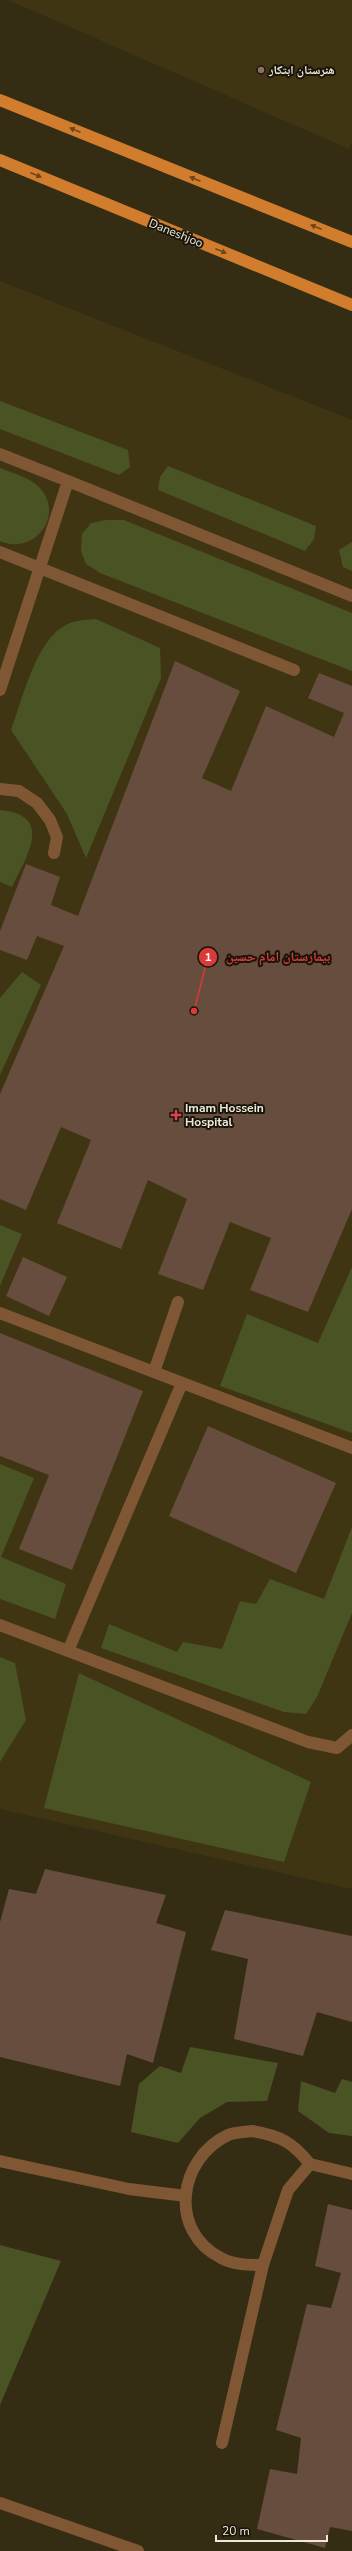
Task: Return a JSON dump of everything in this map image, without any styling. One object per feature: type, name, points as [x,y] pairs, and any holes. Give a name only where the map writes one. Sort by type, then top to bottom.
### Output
[{"type":"main road","points":[[0,100],[352,242]]},
{"type":"main road","name":"Daneshjoo","points":[[0,160],[352,305]]},
{"type":"street","points":[[0,454],[352,596]]},
{"type":"street","points":[[0,690],[68,481]]},
{"type":"street","points":[[0,552],[294,670]]},
{"type":"street","points":[[0,789],[19,791],[37,803],[50,820],[57,837],[54,853]]},
{"type":"street","points":[[154,1372],[178,1302]]},
{"type":"street","points":[[0,1313],[352,1448]]},
{"type":"street","points":[[68,1651],[182,1383]]},
{"type":"street","points":[[0,1625],[308,1742],[337,1748],[352,1735]]},
{"type":"street","points":[[263,2265],[241,2265],[220,2258],[203,2245],[191,2227],[185,2206],[186,2185],[194,2164],[209,2146],[229,2134],[252,2131],[275,2135],[295,2146],[310,2164],[352,2174]]},
{"type":"street","points":[[0,2161],[129,2189],[186,2196]]},
{"type":"street","points":[[222,2443],[263,2265],[288,2190],[310,2164]]},
{"type":"street","points":[[0,2503],[138,2551]]},
{"type":"shaded area","name":"هنرستان ابتکار","points":[[8,0],[352,0],[352,141],[349,149]]},
{"type":"shaded area","name":"Imam Hossein Hospital","points":[[0,281],[352,420],[352,1889],[0,1809]]},
{"type":"green space","points":[[0,401],[128,450],[130,467],[119,475],[0,429]]},
{"type":"green space","points":[[168,466],[316,526],[314,539],[305,551],[158,490],[160,477]]},
{"type":"green space","points":[[0,468],[35,484],[39,487],[46,498],[49,509],[47,520],[42,530],[34,538],[24,543],[13,544],[0,541]]},
{"type":"green space","points":[[106,520],[124,520],[352,613],[352,671],[100,573],[86,564],[81,551],[82,534],[91,523]]},
{"type":"green space","points":[[352,542],[352,571],[343,567],[339,550]]},
{"type":"green space","points":[[96,619],[160,648],[161,678],[86,858],[67,814],[11,730],[31,672],[46,643],[55,632],[69,623]]},
{"type":"green space","points":[[0,810],[17,814],[27,820],[32,829],[32,839],[29,851],[12,887],[0,882]]},
{"type":"green space","points":[[22,972],[41,985],[0,1075],[0,998]]},
{"type":"green space","points":[[0,1225],[22,1234],[0,1286]]},
{"type":"green space","points":[[352,1267],[352,1433],[220,1386],[247,1314],[318,1343]]},
{"type":"green space","points":[[0,1464],[34,1478],[1,1557],[66,1584],[55,1619],[0,1599]]},
{"type":"green space","points":[[352,1527],[352,1613],[317,1697],[306,1714],[284,1712],[101,1648],[109,1624],[177,1652],[183,1642],[222,1649],[240,1601],[256,1604],[270,1579],[324,1599]]},
{"type":"green space","points":[[0,1657],[15,1663],[26,1720],[0,1762]]},
{"type":"green space","points":[[79,1673],[311,1782],[284,1862],[44,1808]]},
{"type":"green space","points":[[190,2047],[278,2063],[267,2101],[227,2102],[200,2118],[178,2143],[131,2132],[139,2084],[160,2066],[181,2073]]},
{"type":"green space","points":[[342,2079],[352,2082],[352,2136],[329,2133],[298,2111],[301,2081],[335,2093]]},
{"type":"green space","points":[[0,2245],[61,2261],[0,2405]]},
{"type":"building","points":[[175,661],[240,691],[202,778],[231,791],[266,706],[334,737],[344,713],[308,698],[319,673],[352,686],[352,1209],[308,1312],[250,1290],[271,1238],[230,1222],[203,1290],[158,1274],[187,1199],[148,1180],[121,1249],[57,1223],[91,1140],[61,1127],[26,1210],[0,1199],[0,1094],[64,946],[37,936],[27,960],[0,950],[0,931],[26,864],[60,877],[51,905],[78,916]]},
{"type":"building","points":[[23,1257],[67,1277],[49,1316],[6,1296]]},
{"type":"building","points":[[0,1333],[143,1391],[72,1570],[19,1549],[49,1475],[0,1456]]},
{"type":"building","points":[[208,1426],[336,1483],[296,1573],[169,1516]]},
{"type":"building","points":[[45,1869],[166,1895],[156,1923],[186,1932],[153,2063],[127,2054],[120,2086],[0,2057],[0,1922],[9,1889],[36,1894]]},
{"type":"building","points":[[225,1910],[352,1936],[352,2022],[317,2012],[303,2056],[234,2039],[248,1959],[211,1950]]},
{"type":"building","points":[[328,2204],[352,2210],[352,2531],[330,2527],[325,2548],[257,2529],[270,2469],[297,2474],[301,2438],[276,2430],[307,2304],[331,2308],[341,2273],[315,2266]]},
{"type":"place","name":"هنرستان ابتکار","points":[[261,70]]},
{"type":"place","name":"بیمارستان امام حسین","points":[[194,1011]]},
{"type":"place","name":"Imam Hossein Hospital","points":[[176,1115]]}]
